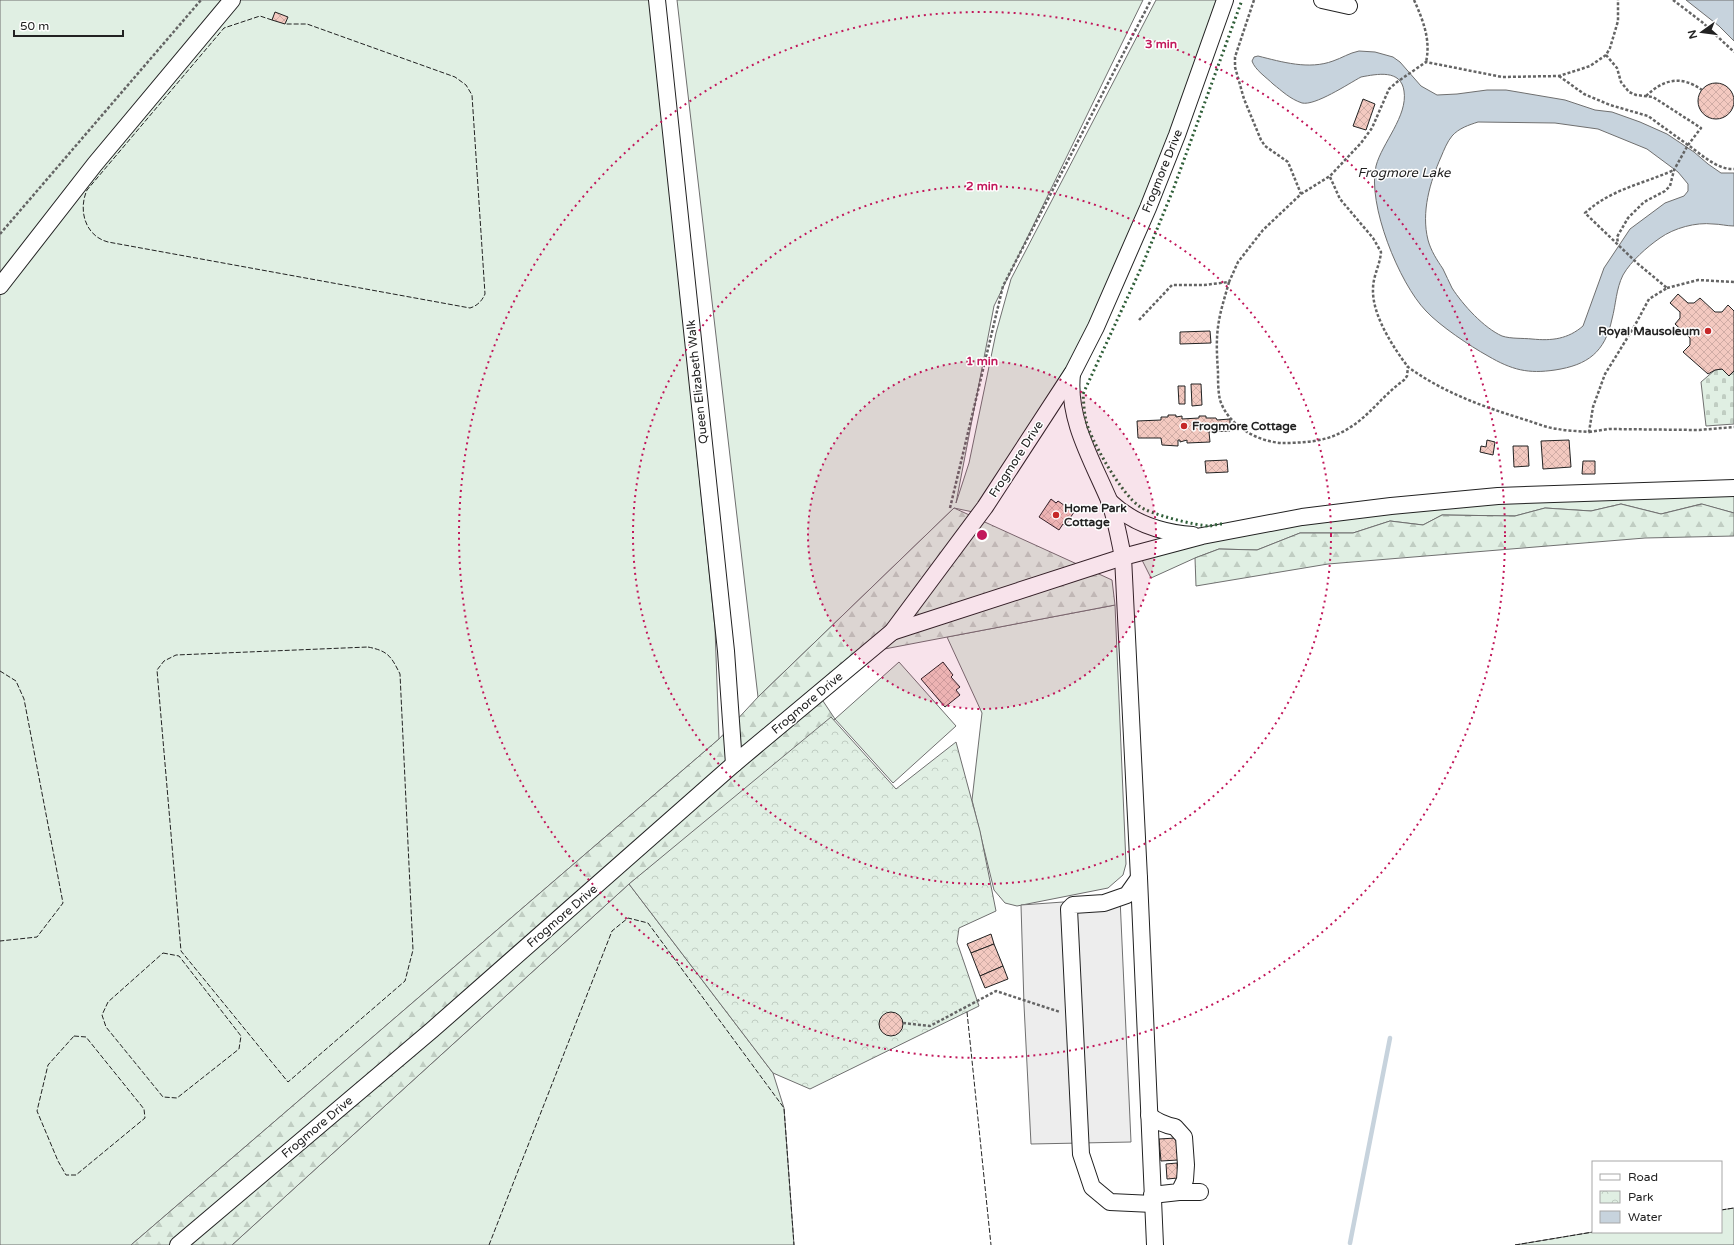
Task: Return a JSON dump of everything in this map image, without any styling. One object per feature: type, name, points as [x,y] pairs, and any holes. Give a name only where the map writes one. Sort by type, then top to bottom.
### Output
[{"type":"lane","points":[[0,286],[95,164],[232,0]]},
{"type":"lane","name":"Queen Elizabeth Walk","points":[[657,0],[725,643],[734,764]]},
{"type":"lane","name":"Frogmore Drive","points":[[178,1245],[432,1030],[734,764],[892,632],[985,508],[1073,372],[1096,327],[1148,208],[1177,135],[1225,0]]},
{"type":"lane","points":[[1322,0],[1349,6]]},
{"type":"lane","points":[[1073,372],[1070,390],[1082,438],[1109,501],[1117,526],[1123,557],[1139,878],[1154,1245]]},
{"type":"lane","points":[[892,632],[1123,557],[1202,536],[1302,517],[1391,506],[1498,496],[1734,488]]},
{"type":"lane","points":[[1109,501],[1123,513],[1146,525],[1174,534],[1202,536]]},
{"type":"lane","points":[[1139,878],[1127,895],[1104,903],[1073,905],[1069,910],[1080,1154],[1092,1187],[1110,1202],[1153,1200],[1180,1192],[1200,1192]]},
{"type":"lane","points":[[1149,1115],[1156,1121],[1166,1126],[1176,1127],[1184,1137],[1186,1165],[1185,1180],[1180,1192]]},
{"type":"path","points":[[0,234],[201,0]]},
{"type":"path","points":[[950,508],[1003,286],[1151,0]]},
{"type":"path","points":[[1254,0],[1235,57],[1238,79],[1261,140],[1265,146],[1288,162],[1301,194]]},
{"type":"path","points":[[1414,0],[1421,15],[1427,40],[1428,54],[1426,62]]},
{"type":"path","points":[[1408,367],[1407,376],[1404,380],[1372,411],[1357,424],[1336,435],[1324,439],[1286,443],[1274,442],[1256,437],[1236,423],[1227,412],[1220,399],[1217,352],[1218,327],[1229,282],[1238,262],[1263,230],[1301,194],[1330,176],[1362,143],[1389,89],[1410,72],[1426,62],[1502,77],[1559,76],[1590,66],[1606,55],[1610,48],[1618,21],[1618,0]]},
{"type":"path","points":[[1673,0],[1702,22],[1734,52]]},
{"type":"path","points":[[1606,55],[1616,68],[1625,88],[1636,95],[1653,97],[1701,128],[1688,145],[1674,170],[1670,186],[1665,191],[1641,205],[1628,218],[1617,237],[1618,244]]},
{"type":"path","points":[[1559,76],[1584,94],[1610,105],[1648,116],[1718,166],[1726,169],[1734,169]]},
{"type":"path","points":[[1646,96],[1655,87],[1666,81],[1680,81],[1693,84],[1702,90]]},
{"type":"path","points":[[1667,288],[1637,263],[1585,213],[1606,197],[1629,186],[1674,170]]},
{"type":"path","points":[[1330,176],[1340,199],[1373,238],[1381,252],[1373,281],[1373,297],[1380,322],[1394,348],[1408,367],[1424,379],[1466,400],[1492,410],[1557,429],[1589,432],[1609,429],[1698,430],[1734,427]]},
{"type":"path","points":[[1589,432],[1593,407],[1605,374],[1634,327],[1649,299],[1667,288],[1698,280],[1734,282]]},
{"type":"path","points":[[1139,320],[1172,285],[1204,285],[1229,282]]},
{"type":"path","points":[[902,1022],[930,1026],[996,991],[1074,1017]]},
{"type":"green space","points":[[0,0],[650,0],[715,628],[719,739],[131,1245],[0,1245]]},
{"type":"green space","points":[[677,0],[1143,0],[994,306],[956,503],[969,463],[996,333],[1011,279],[1156,0],[1219,0],[1205,46],[1134,226],[1100,304],[1060,381],[973,512],[954,508],[758,697]]},
{"type":"green space","points":[[1722,369],[1729,376],[1734,371],[1734,424],[1706,426],[1701,382],[1715,370]]},
{"type":"green space","points":[[1734,494],[1734,513],[1701,504],[1661,514],[1621,504],[1591,511],[1545,508],[1515,516],[1442,515],[1423,525],[1390,521],[1353,533],[1300,533],[1257,550],[1219,549],[1151,578],[1142,560],[1269,525],[1507,501]]},
{"type":"green space","points":[[1621,504],[1661,514],[1702,504],[1734,513],[1734,536],[1645,538],[1328,564],[1196,586],[1195,558],[1219,549],[1257,550],[1300,533],[1353,533],[1390,521],[1423,525],[1442,515],[1515,516],[1545,508],[1591,511]]},
{"type":"green space","points":[[954,508],[1112,580],[1115,605],[874,651],[821,698],[835,719],[629,884],[232,1245],[131,1245],[719,739],[758,697]]},
{"type":"green space","points":[[1115,605],[1126,864],[1123,875],[1108,888],[1017,906],[1005,903],[994,890],[972,800],[982,713],[947,637]]},
{"type":"green space","points":[[899,662],[956,726],[893,783],[835,719]]},
{"type":"green space","points":[[831,717],[896,789],[956,742],[980,831],[996,911],[959,928],[957,942],[979,1006],[810,1089],[773,1073],[629,884]]},
{"type":"green space","points":[[629,884],[773,1073],[784,1108],[794,1245],[232,1245]]},
{"type":"green space","points":[[1734,1208],[1734,1245],[1515,1245],[1592,1232],[1722,1233],[1722,1210]]},
{"type":"shaded area","points":[[1120,898],[1131,1142],[1031,1144],[1021,905]]},
{"type":"water","points":[[1686,0],[1734,0],[1734,41],[1719,26]]},
{"type":"water","name":"Frogmore Lake","points":[[1359,51],[1375,52],[1393,57],[1400,62],[1421,86],[1437,95],[1487,90],[1506,90],[1565,100],[1595,110],[1612,112],[1667,134],[1694,152],[1721,173],[1734,173],[1734,226],[1700,224],[1685,226],[1666,234],[1645,250],[1630,265],[1623,275],[1617,291],[1609,330],[1605,340],[1600,348],[1586,360],[1567,368],[1545,371],[1520,370],[1505,365],[1464,341],[1439,323],[1426,311],[1406,282],[1396,263],[1388,242],[1376,201],[1374,182],[1379,157],[1402,110],[1404,91],[1402,84],[1398,79],[1393,76],[1381,74],[1361,77],[1323,98],[1308,103],[1302,103],[1290,97],[1273,84],[1258,70],[1252,61],[1254,57],[1258,56],[1276,61],[1315,65],[1324,64]],"holes":[[[1478,122],[1555,123],[1598,129],[1647,149],[1678,172],[1688,184],[1688,191],[1684,196],[1665,203],[1630,229],[1604,268],[1583,326],[1572,334],[1553,339],[1539,340],[1506,337],[1488,328],[1468,309],[1452,288],[1443,269],[1432,252],[1426,229],[1426,208],[1430,187],[1446,146],[1452,136],[1461,129]]]},
{"type":"building","points":[[275,12],[288,17],[285,24],[272,20]]},
{"type":"building","points":[[1720,83],[1729,88],[1733,94],[1733,108],[1729,114],[1720,119],[1712,119],[1703,114],[1699,108],[1698,97],[1703,88],[1709,84]]},
{"type":"building","points":[[1363,99],[1375,104],[1366,130],[1353,126]]},
{"type":"building","name":"Royal Mausoleum","points":[[1678,294],[1688,303],[1694,303],[1700,298],[1715,312],[1722,312],[1728,305],[1734,311],[1734,371],[1729,376],[1722,369],[1715,370],[1708,374],[1683,352],[1690,345],[1690,338],[1675,324],[1680,318],[1680,312],[1670,303]]},
{"type":"building","points":[[1210,331],[1211,343],[1180,344],[1180,332]]},
{"type":"building","points":[[1191,384],[1201,384],[1202,405],[1192,406]]},
{"type":"building","points":[[1178,386],[1185,386],[1185,404],[1179,404]]},
{"type":"building","name":"Frogmore Cottage","points":[[1168,415],[1176,415],[1176,417],[1182,416],[1182,419],[1206,416],[1206,418],[1216,418],[1217,420],[1230,419],[1230,431],[1209,432],[1210,442],[1187,443],[1187,440],[1180,442],[1180,440],[1178,440],[1178,446],[1162,445],[1161,438],[1138,438],[1137,421],[1161,420],[1161,417],[1168,417]]},
{"type":"building","points":[[1487,440],[1495,442],[1493,455],[1480,452],[1481,446],[1486,447]]},
{"type":"building","points":[[1569,440],[1571,467],[1543,469],[1541,441]]},
{"type":"building","points":[[1513,446],[1528,446],[1529,466],[1514,467]]},
{"type":"building","points":[[1227,460],[1228,472],[1206,473],[1205,461]]},
{"type":"building","points":[[1583,461],[1595,461],[1595,474],[1582,474]]},
{"type":"building","name":"Home Park Cottage","points":[[1051,499],[1056,503],[1058,501],[1074,512],[1065,526],[1063,524],[1059,530],[1039,517]]},
{"type":"building","points":[[943,662],[953,675],[951,677],[960,687],[956,690],[960,695],[945,707],[921,679]]},
{"type":"building","points":[[991,934],[994,944],[971,953],[967,944]]},
{"type":"building","points":[[994,944],[1003,966],[980,976],[971,953]]},
{"type":"building","points":[[1003,966],[1008,979],[985,988],[980,976]]},
{"type":"building","points":[[891,1012],[900,1015],[903,1024],[900,1033],[891,1036],[882,1033],[879,1024],[882,1015]]},
{"type":"building","points":[[1176,1138],[1178,1160],[1161,1161],[1159,1139]]},
{"type":"building","points":[[1177,1163],[1178,1178],[1167,1179],[1166,1164]]},
{"type":"waterway","points":[[1350,1243],[1390,1038]]},
{"type":"hedge","points":[[1222,524],[1210,526],[1173,519],[1144,509],[1132,500],[1118,482],[1093,439],[1086,421],[1083,394],[1142,266],[1173,190],[1242,0]]},
{"type":"fence","points":[[272,20],[260,16],[224,28],[87,190],[83,206],[89,228],[100,239],[108,242],[470,308],[477,305],[485,294],[472,95],[466,85],[455,77],[307,24],[285,24]]},
{"type":"fence","points":[[368,647],[380,650],[388,655],[400,674],[413,950],[405,981],[288,1082],[181,951],[157,670],[164,661],[176,655],[368,647]]},
{"type":"fence","points":[[0,671],[16,681],[24,699],[63,903],[37,937],[0,941]]},
{"type":"fence","points":[[489,1245],[612,931],[628,918],[648,923],[784,1108],[794,1245]]},
{"type":"fence","points":[[163,953],[179,956],[241,1036],[239,1049],[177,1098],[163,1097],[106,1027],[102,1015],[108,1002],[163,953]]},
{"type":"fence","points":[[967,1012],[991,1245]]},
{"type":"fence","points":[[74,1036],[86,1037],[144,1109],[145,1118],[76,1175],[66,1175],[58,1161],[37,1111],[48,1065],[74,1036]]},
{"type":"fence","points":[[1722,1210],[1734,1208]]},
{"type":"fence","points":[[1515,1245],[1592,1232]]},
{"type":"place","name":"Royal Mausoleum","points":[[1708,331]]},
{"type":"place","name":"Frogmore Cottage","points":[[1184,426]]},
{"type":"place","name":"Home Park Cottage","points":[[1056,515]]}]
